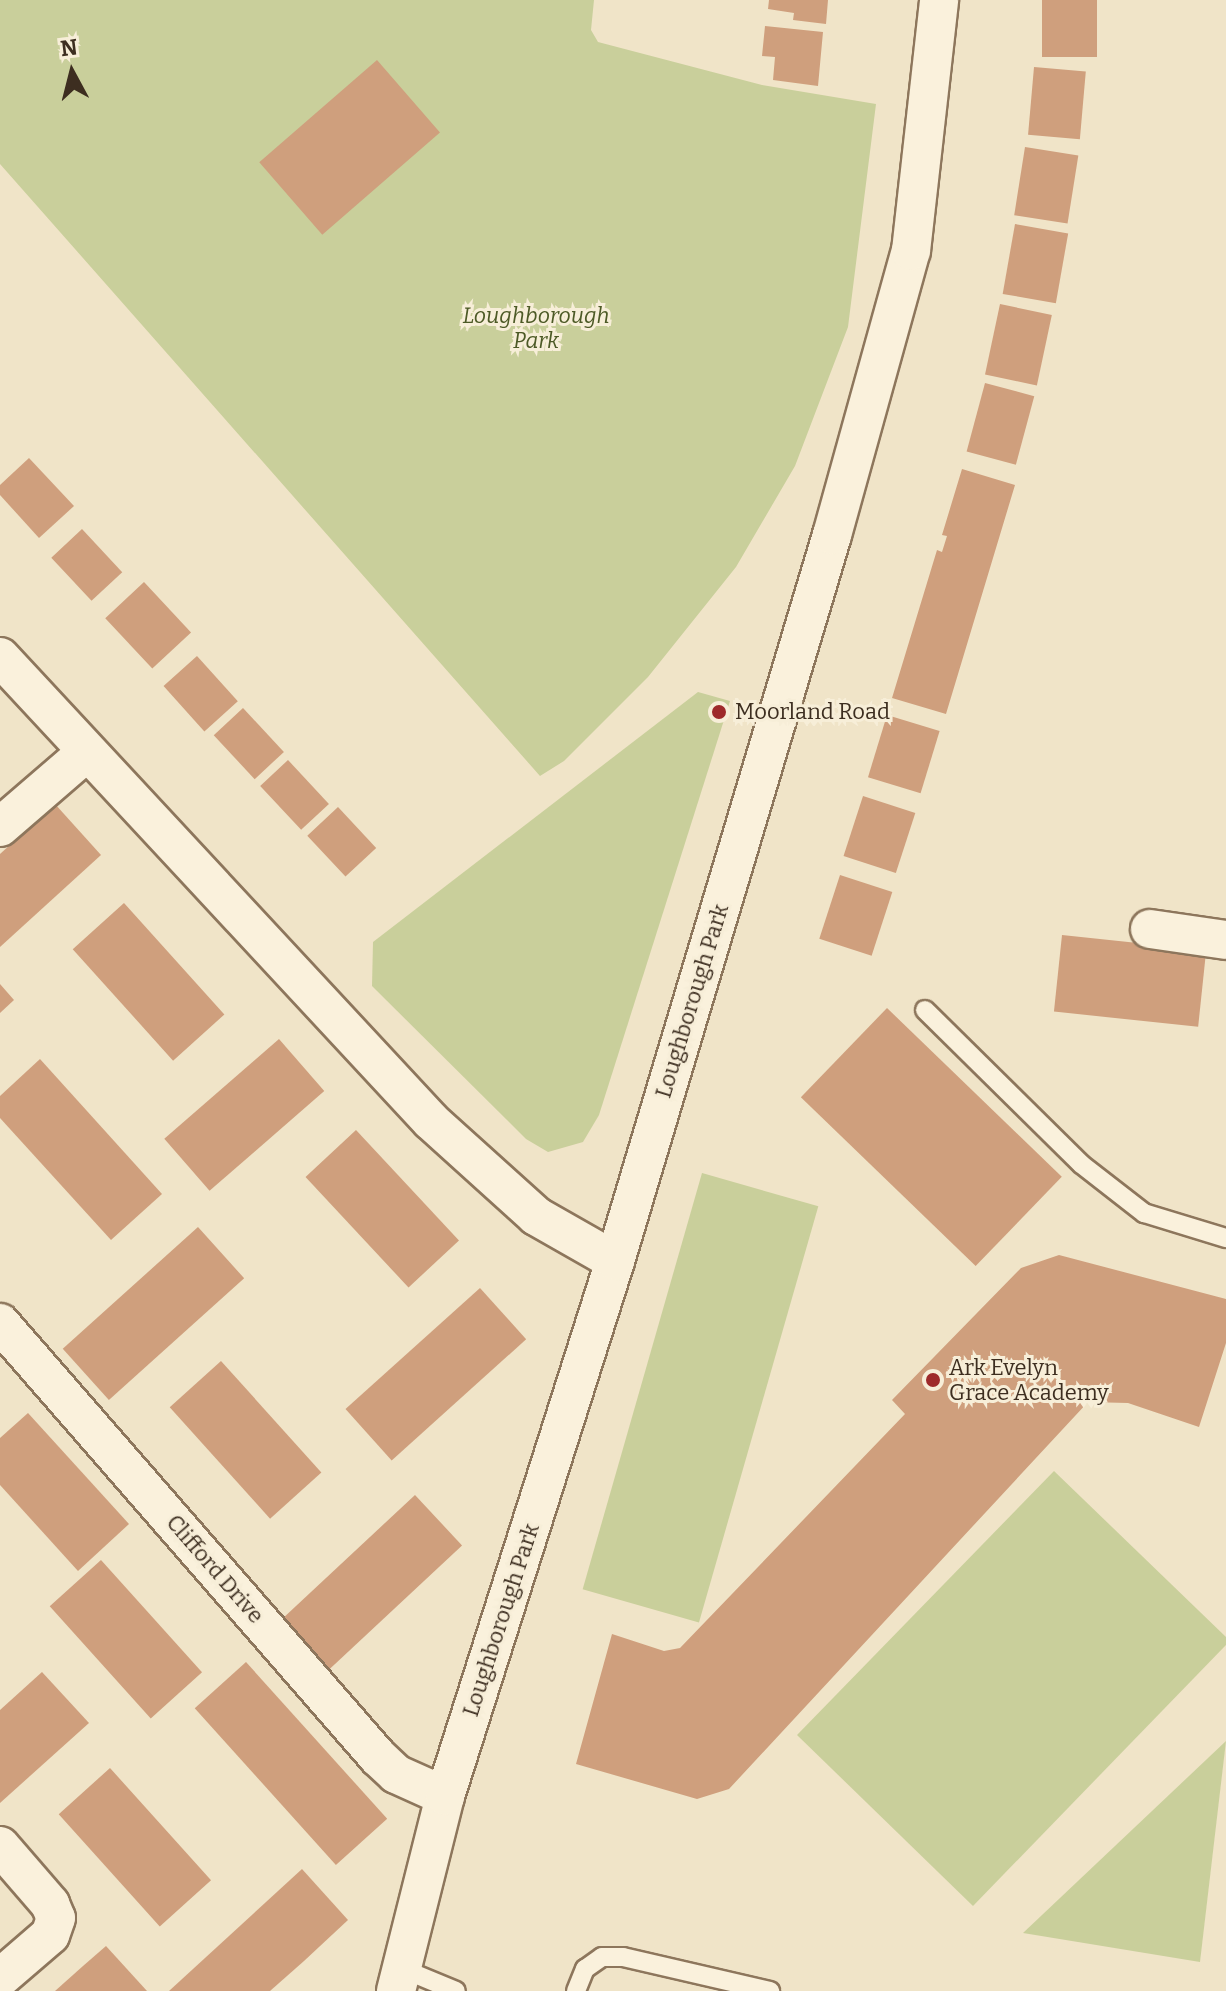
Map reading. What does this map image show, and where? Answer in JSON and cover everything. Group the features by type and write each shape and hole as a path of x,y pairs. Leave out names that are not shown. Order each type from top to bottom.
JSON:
{"street":[{"name":"Loughborough Park","path":"399,1980 445,1796 615,1261 832,535 911,251 939,0"},
{"path":"2,663 485,1174 571,1240 615,1261"},
{"path":"0,827 87,752"},
{"path":"1150,929 1226,940"},
{"name":"Clifford Drive","path":"0,1323 378,1757 396,1774 445,1796"},
{"path":"0,1846 50,1904 56,1918 50,1935 0,1978"}],"lane":[{"path":"925,1010 1081,1164 1144,1213 1226,1238"},
{"path":"576,1991 585,1969 602,1957 623,1957 770,1991"},
{"path":"399,1980 456,1991"}],"green space":[{"name":"Loughborough Park","path":"0,0 594,0 591,30 598,42 762,85 876,104 848,327 795,466 736,567 648,677 564,761 540,776 0,164"},
{"path":"698,692 730,701 599,1115 583,1142 548,1152 526,1139 372,986 373,942"},
{"path":"702,1173 818,1206 699,1623 583,1589"},
{"path":"1054,1471 1226,1637 1226,1645 973,1906 797,1735"},
{"path":"1226,1741 1200,1962 1023,1933"}],"building":[{"path":"769,0 828,0 826,24 793,20 794,13 768,9"},
{"path":"1042,0 1097,0 1097,57 1042,57"},
{"path":"765,26 823,32 818,86 773,80 775,57 762,56"},
{"path":"377,60 440,132 322,235 259,162"},
{"path":"1034,67 1086,72 1080,139 1028,135"},
{"path":"1025,147 1078,155 1068,224 1014,215"},
{"path":"1015,224 1068,233 1056,303 1003,294"},
{"path":"1000,304 1052,315 1037,385 985,374"},
{"path":"985,383 1034,396 1016,465 967,452"},
{"path":"29,458 74,506 39,538 0,495 0,485"},
{"path":"962,469 1015,485 946,714 892,698 937,550 942,552 947,536 942,535"},
{"path":"82,529 122,572 92,601 51,558"},
{"path":"144,582 191,632 152,669 105,618"},
{"path":"197,656 238,701 204,731 164,686"},
{"path":"243,708 284,752 255,779 214,735"},
{"path":"887,715 940,731 921,793 868,777"},
{"path":"288,760 329,804 301,830 260,786"},
{"path":"863,796 915,813 896,873 844,856"},
{"path":"55,804 101,855 0,947 0,854"},
{"path":"338,807 376,848 345,877 307,836"},
{"path":"840,875 892,892 872,956 819,939"},
{"path":"124,903 224,1014 173,1061 73,949"},
{"path":"1062,935 1206,950 1198,1027 1054,1012"},
{"path":"0,984 14,1000 0,1013"},
{"path":"887,1008 1062,1177 976,1266 801,1097"},
{"path":"279,1039 324,1091 210,1191 164,1139"},
{"path":"40,1059 162,1194 111,1240 0,1118 0,1096"},
{"path":"356,1130 459,1240 409,1287 306,1177"},
{"path":"198,1227 244,1278 109,1400 63,1349"},
{"path":"1059,1255 1226,1299 1226,1343 1199,1427 1128,1403 1088,1402 729,1789 697,1799 576,1764 612,1634 664,1651 680,1648 905,1414 892,1400 1021,1268"},
{"path":"480,1288 526,1339 392,1460 345,1409"},
{"path":"221,1361 321,1472 270,1519 170,1407"},
{"path":"28,1413 129,1524 78,1571 0,1485 0,1438"},
{"path":"415,1495 462,1545 330,1669 283,1618"},
{"path":"101,1560 202,1672 151,1718 50,1606"},
{"path":"246,1662 387,1819 336,1865 195,1708"},
{"path":"42,1672 89,1723 0,1803 0,1710"},
{"path":"110,1768 211,1880 160,1926 59,1814"},
{"path":"302,1869 348,1920 304,1961 270,1991 169,1991"},
{"path":"106,1946 147,1991 55,1991 83,1966"}],"place":[{"name":"Moorland Road","path":"719,712"},
{"name":"Ark Evelyn Grace Academy","path":"933,1380"}]}
